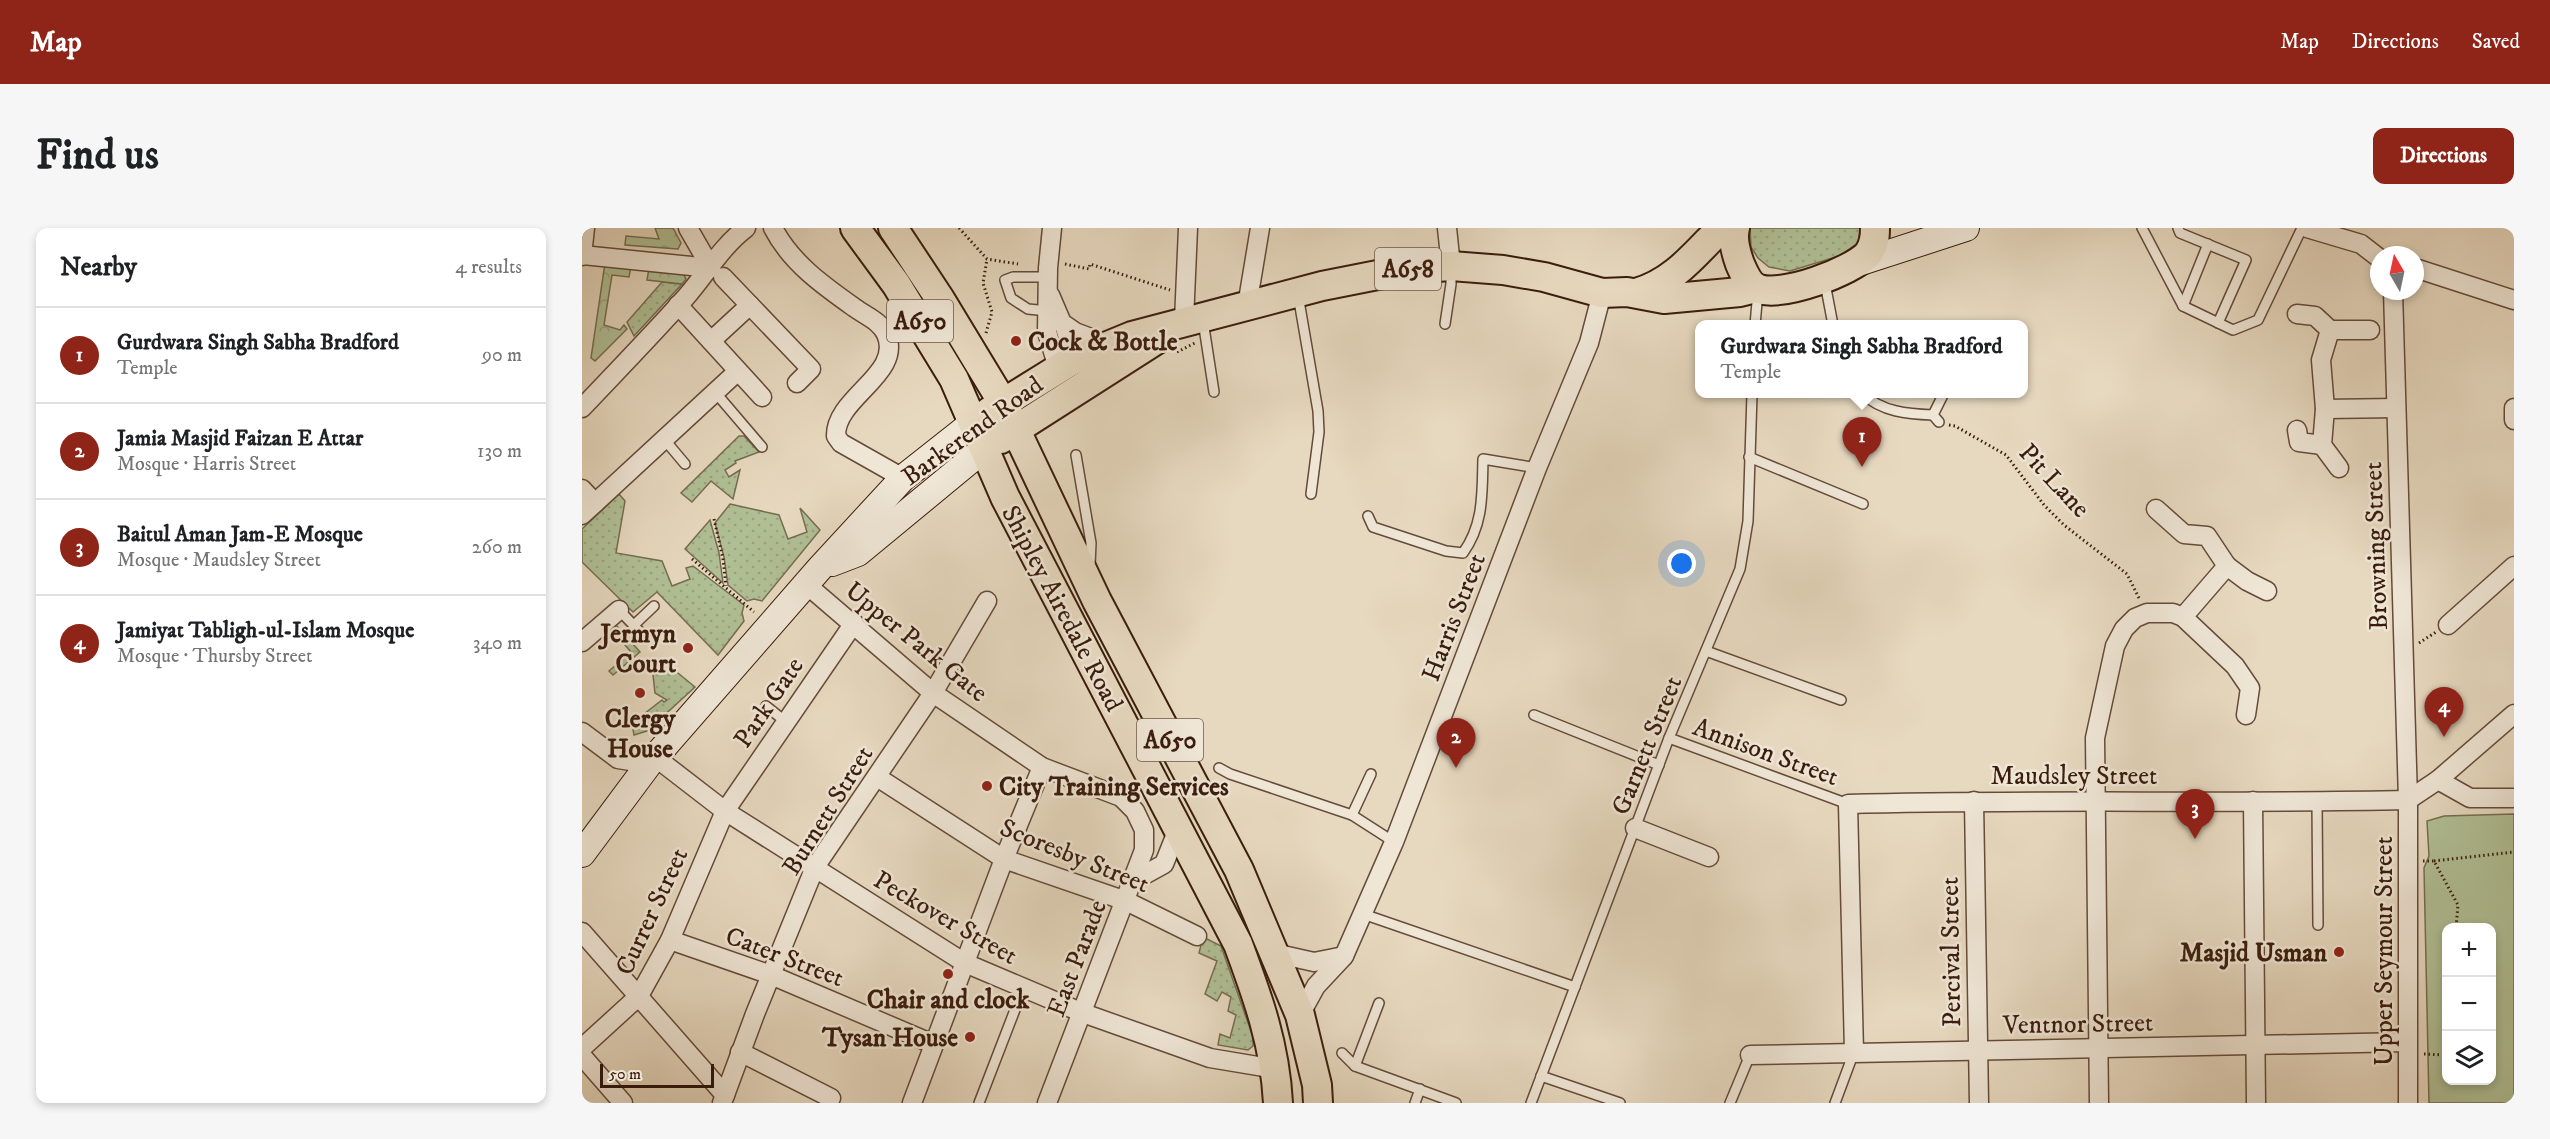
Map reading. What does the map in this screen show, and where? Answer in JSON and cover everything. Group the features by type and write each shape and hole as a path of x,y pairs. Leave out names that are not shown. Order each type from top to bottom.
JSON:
{"main road":[{"name":"Shipley Airedale Road","path":"855,228 926,330 974,422 1000,440 1089,583 1239,870 1300,1015 1320,1097"},
{"name":"Shipley Airedale Road","path":"894,228 1003,403 1000,440 1005,497 1238,944 1265,1019 1276,1069 1278,1103"},
{"name":"Barkerend Road","path":"1634,294 1654,288 1672,278 1721,228"},
{"path":"1735,228 1736,253 1743,272 1757,289"},
{"name":"Barkerend Road","path":"1000,440 1072,373 1109,345 1194,318 1298,292 1366,276 1451,266 1503,270 1544,277 1602,293 1634,294 1664,299 1757,289 1776,290 1824,278 1850,266 1867,254 1875,241 1875,228"},
{"name":"Barkerend Road","path":"974,422 1003,403 1072,373 1125,361 1194,318"}],"street":[{"path":"585,228 582,255 717,272"},
{"path":"688,228 717,272 811,369 797,383"},
{"path":"582,408 678,305 717,272 732,238 746,228"},
{"path":"774,228 790,254 817,280 874,321 884,331 889,345 887,361 844,412 837,424 836,436 841,443 903,478"},
{"path":"1052,228 1047,332 1072,373"},
{"path":"1188,228 1194,318"},
{"path":"1246,306 1260,228"},
{"path":"1447,228 1451,266"},
{"path":"1850,266 1966,228"},
{"path":"2307,228 2365,236"},
{"path":"2424,271 2514,300"},
{"path":"1048,279 1062,323 1076,332 1109,345"},
{"name":"Harris Street","path":"1300,1015 1316,986 1344,956 1364,914 1394,842 1537,468 1589,343 1602,293"},
{"name":"Browning Street","path":"2393,300 2408,800"},
{"path":"678,305 762,397"},
{"path":"711,341 750,305"},
{"path":"2297,314 2307,313 2315,316 2330,330 2370,330"},
{"path":"2330,330 2321,360 2325,409 2322,445 2339,468"},
{"path":"582,489 589,509 738,371"},
{"path":"2325,409 2396,408"},
{"path":"2514,408 2514,420"},
{"name":"Barkerend Road","path":"582,854 652,760 814,576 903,478 974,422"},
{"path":"2297,430 2299,442 2322,445"},
{"name":"Barkerend Road","path":"814,576 858,553 1000,440"},
{"path":"2156,509 2184,534 2206,536 2227,566 2247,581 2267,591"},
{"path":"2183,617 2227,566"},
{"path":"2448,625 2514,566"},
{"name":"Upper Park Gate","path":"814,576 854,623 933,693 1042,767 1121,797 1136,811 1144,830"},
{"name":"Burnett Street","path":"723,1099 815,867 933,693 987,601"},
{"path":"588,641 619,610"},
{"path":"2099,1103 2095,738 2115,646 2124,629 2135,618 2147,613 2173,613 2183,617 2235,666 2250,688 2246,715"},
{"name":"Park Gate","path":"725,811 854,623"},
{"path":"2408,800 2438,780 2514,714"},
{"path":"582,732 616,758 652,760"},
{"name":"Peckover Street","path":"652,760 725,811 965,963 1083,1013 1210,1058 1276,1069"},
{"path":"912,1103 1004,859 1042,767"},
{"name":"Scoresby Street","path":"877,777 1004,859 1126,901 1197,936"},
{"path":"2438,780 2470,798 2514,798"},
{"name":"Maudsley Street","path":"1848,804 1974,801 2408,800"},
{"name":"Upper Seymour Street","path":"2408,800 2408,1103"},
{"name":"Percival Street","path":"1974,801 1979,1103"},
{"path":"2253,801 2256,1103"},
{"path":"1848,804 1854,1052"},
{"name":"Currer Street","path":"582,1048 639,996 670,940 708,841 725,811"},
{"path":"1635,828 1709,857"},
{"path":"1133,881 1164,864 1178,829"},
{"name":"East Parade","path":"1047,1103 1126,901 1144,850 1144,830"},
{"path":"582,932 639,996 723,1099"},
{"name":"Cater Street","path":"670,940 771,975 879,1021 932,1048"},
{"path":"1274,953 1314,962 1344,956"},
{"name":"Ventnor Street","path":"1750,1055 2255,1045 2407,1047"},
{"path":"741,1052 831,1098"},
{"path":"582,1056 623,1103"}],"lane":[{"path":"2142,228 2182,306 2233,330 2248,326 2258,320 2307,228"},
{"path":"2178,228 2180,232 2246,260 2218,323"},
{"path":"2182,306 2208,244"},
{"path":"1445,324 1451,284 1451,266"},
{"path":"1048,311 1028,309 1011,298 1005,280 1013,277 1048,279 1072,373"},
{"path":"1824,278 1832,320"},
{"path":"1755,320 1757,289"},
{"path":"1298,292 1318,421 1311,494"},
{"path":"1194,318 1214,392"},
{"path":"715,392 762,447"},
{"name":"Garnett Street","path":"1531,1103 1669,738 1740,568 1748,521 1752,398"},
{"path":"1870,398 1886,409 1936,419 1942,398"},
{"path":"664,439 685,465"},
{"path":"1076,454 1091,543 1089,583"},
{"path":"1749,457 1863,504"},
{"path":"1368,516 1373,527 1446,551 1463,553 1473,538 1482,510 1483,459 1537,468"},
{"path":"634,625 654,606"},
{"path":"619,610 643,635"},
{"path":"1706,651 1841,700"},
{"path":"766,706 786,722"},
{"path":"1534,715 1659,765"},
{"name":"Annison Street","path":"1669,738 1848,804"},
{"path":"1219,768 1230,774 1352,816 1394,842"},
{"path":"1352,816 1371,774"},
{"path":"2317,802 2318,925"},
{"path":"1364,914 1575,987"},
{"path":"979,1103 1023,989"},
{"path":"1355,1066 1379,1003"},
{"path":"1835,1103 1854,1052"},
{"path":"1342,1053 1355,1066 1456,1103"},
{"path":"1730,1103 1750,1055"},
{"path":"1541,1076 1620,1103"},
{"path":"1415,1103 1420,1089"}],"path":[{"path":"959,228 987,260 1048,279 1064,264 1089,269 1090,264 1194,318 1168,356"},
{"path":"985,335 992,312 983,283 987,260"},
{"name":"Pit Lane","path":"1936,419 1955,426 2006,455 2044,506 2064,525 2127,574 2147,613"},
{"path":"714,519 723,559 726,588"},
{"path":"692,559 770,626"},
{"path":"2404,651 2448,625"},
{"path":"2409,860 2434,861 2514,852"},
{"path":"2434,861 2458,905 2456,923"},
{"path":"2407,1047 2442,1054"}],"green space":[{"path":"655,228 673,228 681,243 678,249 625,245 626,236 659,239"},
{"path":"1750,228 1864,228 1857,244 1839,256 1790,271 1769,267 1758,258 1751,247"},
{"path":"605,263 631,266 629,277 612,275 604,325 620,330 624,325 627,329 595,361 591,358"},
{"path":"649,268 683,273 686,279 682,284 647,280"},
{"path":"662,282 682,284 634,336 627,322"},
{"path":"739,436 744,436 759,452 735,461 736,463 725,470 729,477 740,470 733,499 711,481 692,502 681,493"},
{"path":"619,494 625,501 616,553 662,561 672,586 690,579 686,568 693,566 744,605 742,613 744,621 718,655 657,592 633,612 582,562 582,529"},
{"path":"730,504 779,515 788,539 807,532 800,508 820,530 762,601 754,599 747,601 728,585 724,557 715,523"},
{"path":"710,520 719,553 723,583 685,549"},
{"path":"616,625 640,652 613,675 609,671 631,652 612,630"},
{"path":"673,669 695,687 647,731 634,735 631,718 645,716 644,714 662,700 664,702 667,700 655,693 653,675"},
{"path":"2514,814 2514,1103 2429,1103 2424,868 2429,856 2427,821 2444,816"},
{"path":"1203,937 1221,946 1253,1037 1253,1046 1248,1050 1218,1045 1220,1034 1230,1038 1236,1015 1228,1011 1231,997 1222,992 1217,1001 1205,994 1217,961 1199,953"}],"place":[{"name":"Cock & Bottle","path":"1016,341"},
{"name":"Gurdwara Singh Sabha Bradford","path":"1862,467"},
{"name":"Jermyn Court","path":"688,648"},
{"name":"Clergy House","path":"640,693"},
{"name":"Jamiyat Tabligh-ul-Islam Mosque","path":"2444,737"},
{"name":"Jamia Masjid Faizan E Attar","path":"1456,768"},
{"name":"City Training Services","path":"987,786"},
{"name":"Baitul Aman Jam-E Mosque","path":"2195,839"},
{"name":"Masjid Usman","path":"2339,952"},
{"name":"Chair and clock","path":"948,974"},
{"name":"Tysan House","path":"970,1037"}]}
